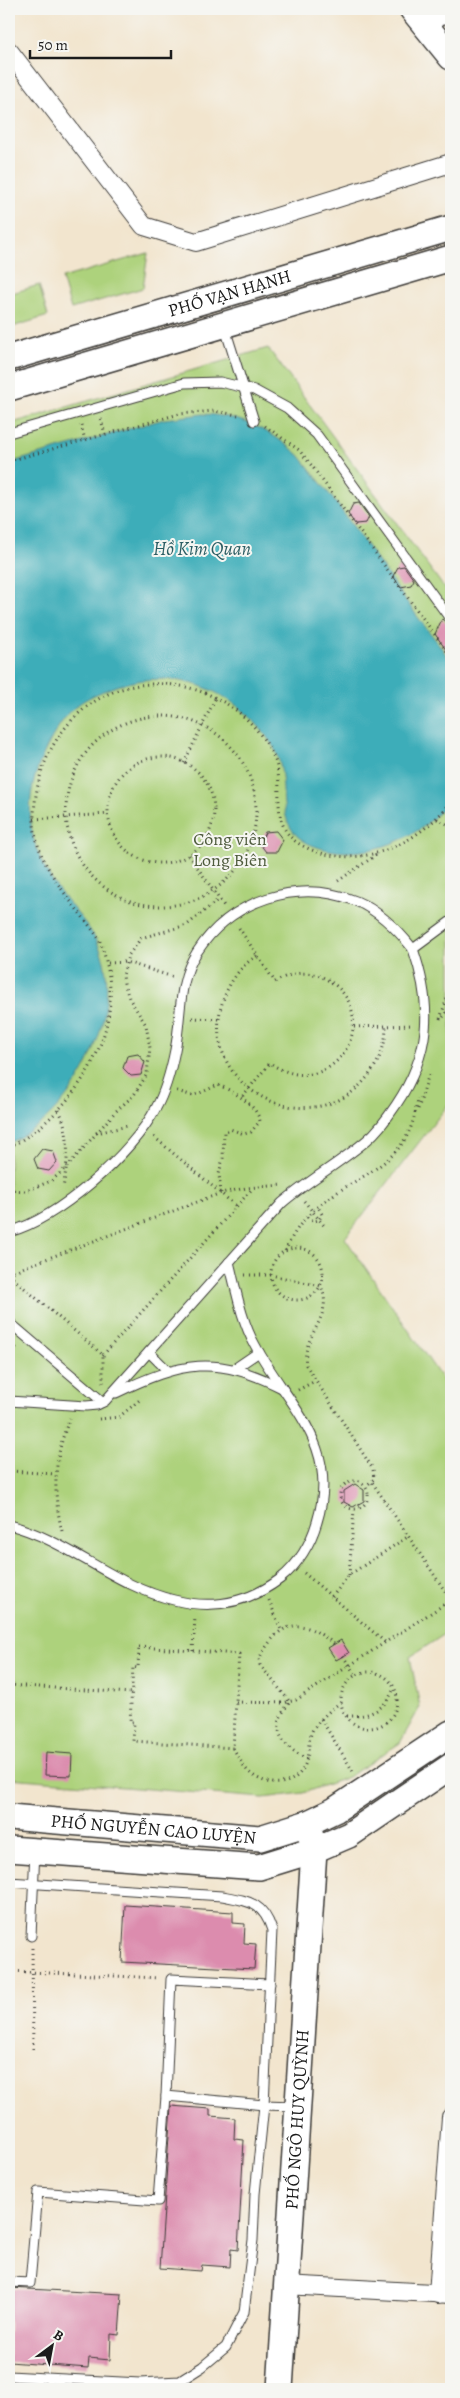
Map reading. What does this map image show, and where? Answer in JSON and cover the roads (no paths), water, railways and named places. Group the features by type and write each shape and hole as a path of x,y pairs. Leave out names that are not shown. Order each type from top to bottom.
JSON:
{"street":[{"path":"417,15 451,13"},
{"path":"417,15 451,57"},
{"path":"9,51 144,226 196,242 451,163"},
{"name":"PHỐ VẠN HẠNH","path":"9,358 451,228"},
{"name":"PHỐ VẠN HẠNH","path":"9,388 451,258"},
{"name":"PHỐ NGUYỄN CAO LUYỆN","path":"9,1817 260,1838 308,1823 335,1810 451,1734"},
{"name":"PHỐ NGUYỄN CAO LUYỆN","path":"9,1849 260,1867 314,1850 349,1835 451,1766"},
{"name":"PHỐ NGÔ HUY QUỲNH","path":"280,2389 314,1850 308,1823"},
{"path":"286,2285 444,2294 451,2117"}],"lane":[{"path":"224,325 254,421"},
{"path":"9,433 184,383 220,382 243,386 269,397 287,408 317,435 451,620"},
{"path":"9,1232 24,1226 59,1206 100,1174 143,1128 156,1108 166,1084 175,1049 184,980 196,953 208,937 231,916 263,899 292,892 321,893 356,901 378,914 398,930 413,949 423,978 427,1013 423,1046 415,1074 387,1119 369,1138 298,1189 282,1203 104,1402 97,1405 75,1406 9,1401"},
{"path":"413,949 451,921"},
{"path":"9,1524 69,1550 142,1590 174,1600 196,1604 212,1605 238,1601 265,1590 285,1575 301,1556 314,1532 322,1506 324,1481 320,1457 312,1432 259,1352 250,1335 229,1262"},
{"path":"9,1322 104,1402"},
{"path":"149,1352 168,1370"},
{"path":"234,1369 259,1352"},
{"path":"112,1395 168,1370 202,1364 234,1369 268,1381 286,1393"},
{"path":"31,1936 34,1851"},
{"path":"9,1882 222,1896 256,1904 267,1916 272,1930 264,2105 255,2194 253,2240 244,2312 226,2347 202,2367 180,2381 140,2383 9,2376"},
{"path":"9,2282 30,2284 38,2192 158,2201 166,2096 170,1978 270,1984"},
{"path":"166,2096 264,2105 297,2106"}],"water":[{"name":"Hồ Kim Quan","path":"203,414 243,421 255,426 277,438 299,455 442,649 451,666 452,676 451,792 443,808 420,829 409,836 384,846 359,851 333,851 320,848 303,840 292,830 286,817 282,773 271,743 256,723 219,694 198,685 176,680 153,679 130,682 106,690 78,704 56,731 38,767 30,806 31,825 35,844 51,880 89,928 100,949 106,970 107,993 104,1016 89,1061 64,1100 40,1124 9,1143 9,463 164,419"}],"park label":[{"name":"Công viên Long Biên","path":"230,850"}]}
